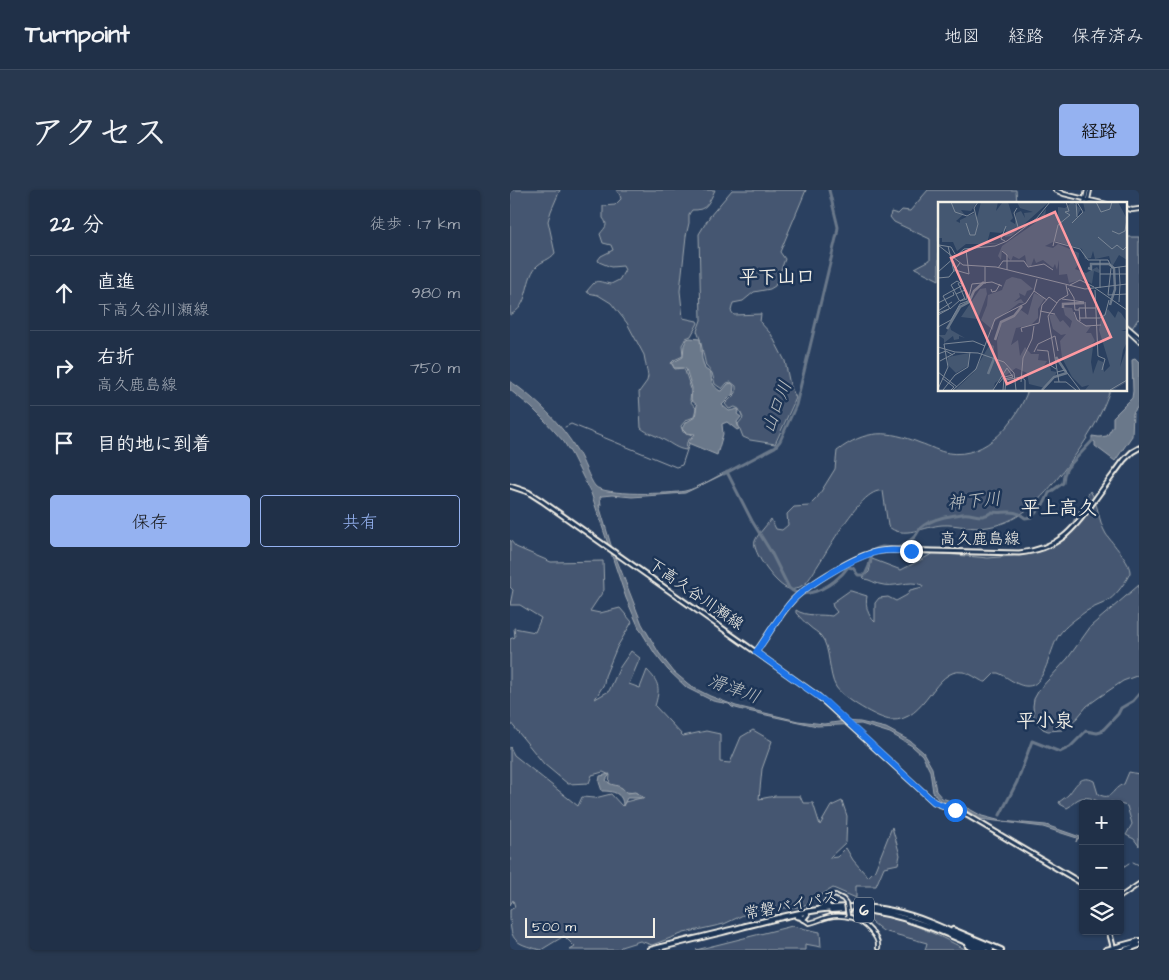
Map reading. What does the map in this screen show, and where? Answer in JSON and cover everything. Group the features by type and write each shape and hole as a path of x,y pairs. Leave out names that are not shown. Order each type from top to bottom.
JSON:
{"highway":[{"path":"819,909 826,903 829,908"},
{"name":"常磐バイパス","path":"650,950 819,909 856,907 906,914 991,950"},
{"name":"常磐バイパス","path":"659,950 797,916 847,909 874,911 905,917 984,950"},
{"path":"797,916 803,919 807,914"},
{"path":"929,923 958,932 1001,950"},
{"path":"944,932 977,950"},
{"path":"1106,950 1139,941"},
{"path":"1125,950 1139,947"},
{"path":"1133,950 1139,947"}],"main road":[{"name":"高久鹿島線","path":"756,652 788,607 803,591 853,560 870,553 891,550 1019,552 1034,551 1047,546 1072,530 1124,460 1139,448"},
{"name":"下高久谷川瀬線","path":"510,486 534,495 822,699 937,804 965,814 1079,882"},
{"path":"1111,935 1114,949"}],"street":[{"path":"1055,190 1098,202"},
{"path":"1085,202 1089,190"},
{"path":"1126,208 1139,209"},
{"path":"1126,327 1139,339"},
{"path":"1124,894 1139,884"},
{"path":"826,903 828,898 836,895 846,903 849,916"},
{"path":"803,919 809,923 833,916 849,916 863,923 868,928 878,942 878,948"}],"shaded area":[{"path":"510,190 560,190 548,221 555,253 536,267 532,273 521,306 510,315"},
{"path":"616,190 715,190 704,207 692,210 689,214 680,291 683,318 697,321 698,323 691,336 686,338 682,345 683,356 671,363 675,369 683,368 685,371 691,389 690,401 696,408 694,417 686,420 681,426 683,432 693,435 687,442 686,450 641,428 639,392 647,381 648,376 644,355 627,323 611,303 587,291 593,284 599,281 611,284 619,280 625,270 623,266 611,267 598,260 601,256 613,250 611,245 603,243 600,234 606,225 603,218 603,206 615,205 621,199"},
{"path":"732,190 806,190 780,252 785,259 775,286 770,289 754,292 743,301 733,303 731,311 734,315 761,314 760,322 771,334 785,361 790,385 796,398 775,444 743,437 738,424 743,418 739,409 735,407 729,409 725,404 736,393 736,386 731,382 727,383 722,389 715,384 712,373 706,366 697,331 701,320 699,234 710,216"},
{"path":"928,190 1016,190 1017,202 938,202 938,280 915,268 930,260 930,239 894,222 890,217 891,212 898,214 902,210 910,211"},
{"path":"1126,237 1139,237 1138,319 1126,337"},
{"path":"687,339 700,339 705,369 711,373 712,381 716,387 720,391 728,384 732,383 734,386 733,394 722,405 729,411 739,410 737,414 741,417 737,422 739,429 737,430 727,422 722,424 723,434 717,455 688,443 695,434 686,433 682,429 685,423 695,417 697,405 691,400 692,388 686,369 674,368 672,363 683,357 684,345"},
{"path":"1135,359 1139,363 1139,405 1133,413 1132,436 1115,461 1095,446 1092,436 1107,436 1113,426 1113,417 1132,398 1132,360"},
{"path":"510,381 539,404 556,422 578,452 595,486 601,489 623,493 685,491 726,472 726,473 685,493 632,497 612,495 600,497 601,505 599,505 611,545 642,624 659,653 674,672 692,687 736,706 798,721 824,724 845,721 860,722 886,728 910,741 923,752 932,768 936,791 942,798 962,805 982,816 1001,821 1046,825 1079,837 1079,838 1076,842 1077,838 1043,827 980,819 958,805 943,802 933,792 930,771 922,755 912,746 890,733 861,724 817,726 743,710 732,707 729,704 713,701 687,688 655,654 639,628 626,598 591,493 572,455 564,442 546,422 510,390"},
{"path":"1028,391 1110,391 1092,430 1080,448 1042,496 1013,519 988,527 976,528 942,525 900,532 888,526 883,491 873,493 852,513 813,574 806,583 796,589 784,587 772,576 761,560 755,546 758,536 771,519 776,529 782,530 788,525 787,514 794,507 809,506 817,498 835,469 837,451 848,444 868,435 887,434 949,453 963,453 987,444 998,435 1008,425 1023,402"},
{"path":"1090,491 1095,500 1103,529 1128,564 1130,573 1121,588 1112,597 1085,612 1071,622 1062,632 1056,640 1038,682 1033,685 1024,686 995,673 984,682 963,672 953,673 937,686 913,713 903,718 891,720 861,707 846,697 836,687 833,682 824,641 796,613 796,610 809,614 832,616 837,612 832,603 851,591 867,596 868,611 875,622 875,603 879,598 888,597 896,601 907,595 910,590 923,587 917,583 877,584 865,579 863,577 869,572 872,559 901,570 934,553 988,558 1012,556 1032,551 1054,542 1068,531"},
{"path":"510,540 516,547 551,562 603,561 604,590 590,611 600,613 620,608 632,622 617,647 605,676 604,684 595,699 609,691 620,667 631,651 640,658 629,684 640,688 647,670 658,686 655,706 683,736 706,731 720,734 720,762 730,763 741,737 753,730 772,741 762,769 759,799 775,796 800,796 803,803 813,803 820,825 831,806 842,801 847,816 846,842 829,858 837,857 846,848 853,860 868,877 875,870 892,827 900,855 898,864 884,867 876,886 856,886 856,898 833,888 801,907 754,910 724,924 684,933 652,945 640,941 621,947 619,950 570,950 575,947 564,936 541,950 518,942 512,934 510,920 510,910 515,907 513,900 510,905 510,747 514,755 578,806 582,797 595,798 611,794 622,806 625,802 641,798 637,793 626,792 609,784 610,775 603,772 592,775 589,783 568,784 544,764 510,722 510,639 515,637 514,628 535,632 541,618 520,605 510,605 513,590 510,587"},
{"path":"1139,585 1139,675 1123,681 1098,698 1062,730 1048,731 1043,729 1034,719 1034,699 1039,690 1068,658 1091,626"},
{"path":"1129,772 1139,774 1139,846 1134,839 1126,835 1132,824 1127,806 1124,805 1124,800 1096,800 1087,797 1080,798 1067,808 1059,802 1082,780 1089,779 1094,781 1098,794 1103,796 1109,795 1124,784"},
{"path":"610,774 606,780 609,783 623,788 627,793 635,792 644,798 627,798 623,806 621,798 617,794 602,791 599,782 600,776"},
{"path":"862,914 889,917 903,921 967,950 925,950 927,943 883,931"},
{"path":"792,926 820,932 821,947 805,944 805,950 696,950"}],"waterway":[{"name":"山口川","path":"724,474 775,447 780,441 796,405 837,234 838,227 829,190"},
{"path":"565,427 571,424 676,467 682,465 689,444"},
{"name":"神下川","path":"874,550 904,545 922,527 932,521 947,517 966,514 984,516 992,512 1009,512 1017,513 1025,518 1032,517 1045,502 1049,493 1063,483 1067,468 1094,439"},
{"name":"神下川","path":"727,472 789,588 795,592 801,594 823,588 843,574 848,567 853,568 858,575 865,575 872,555"},
{"path":"1000,815 1017,782 1032,741 1060,752 1070,747 1086,731 1101,732 1118,714 1121,708 1133,701 1139,694"},
{"path":"1133,862 1139,865"},
{"path":"1124,866 1129,863"}],"district":[{"name":"平下山口","path":"777,277"},
{"name":"平上高久","path":"1059,508"},
{"name":"平小泉","path":"1045,721"}],"route":[{"path":"911,551 885,550 867,554 814,583 792,601 756,652 826,702 934,802 955,810"}],"water label":[{"name":"滑津川","path":"734,689"}]}
